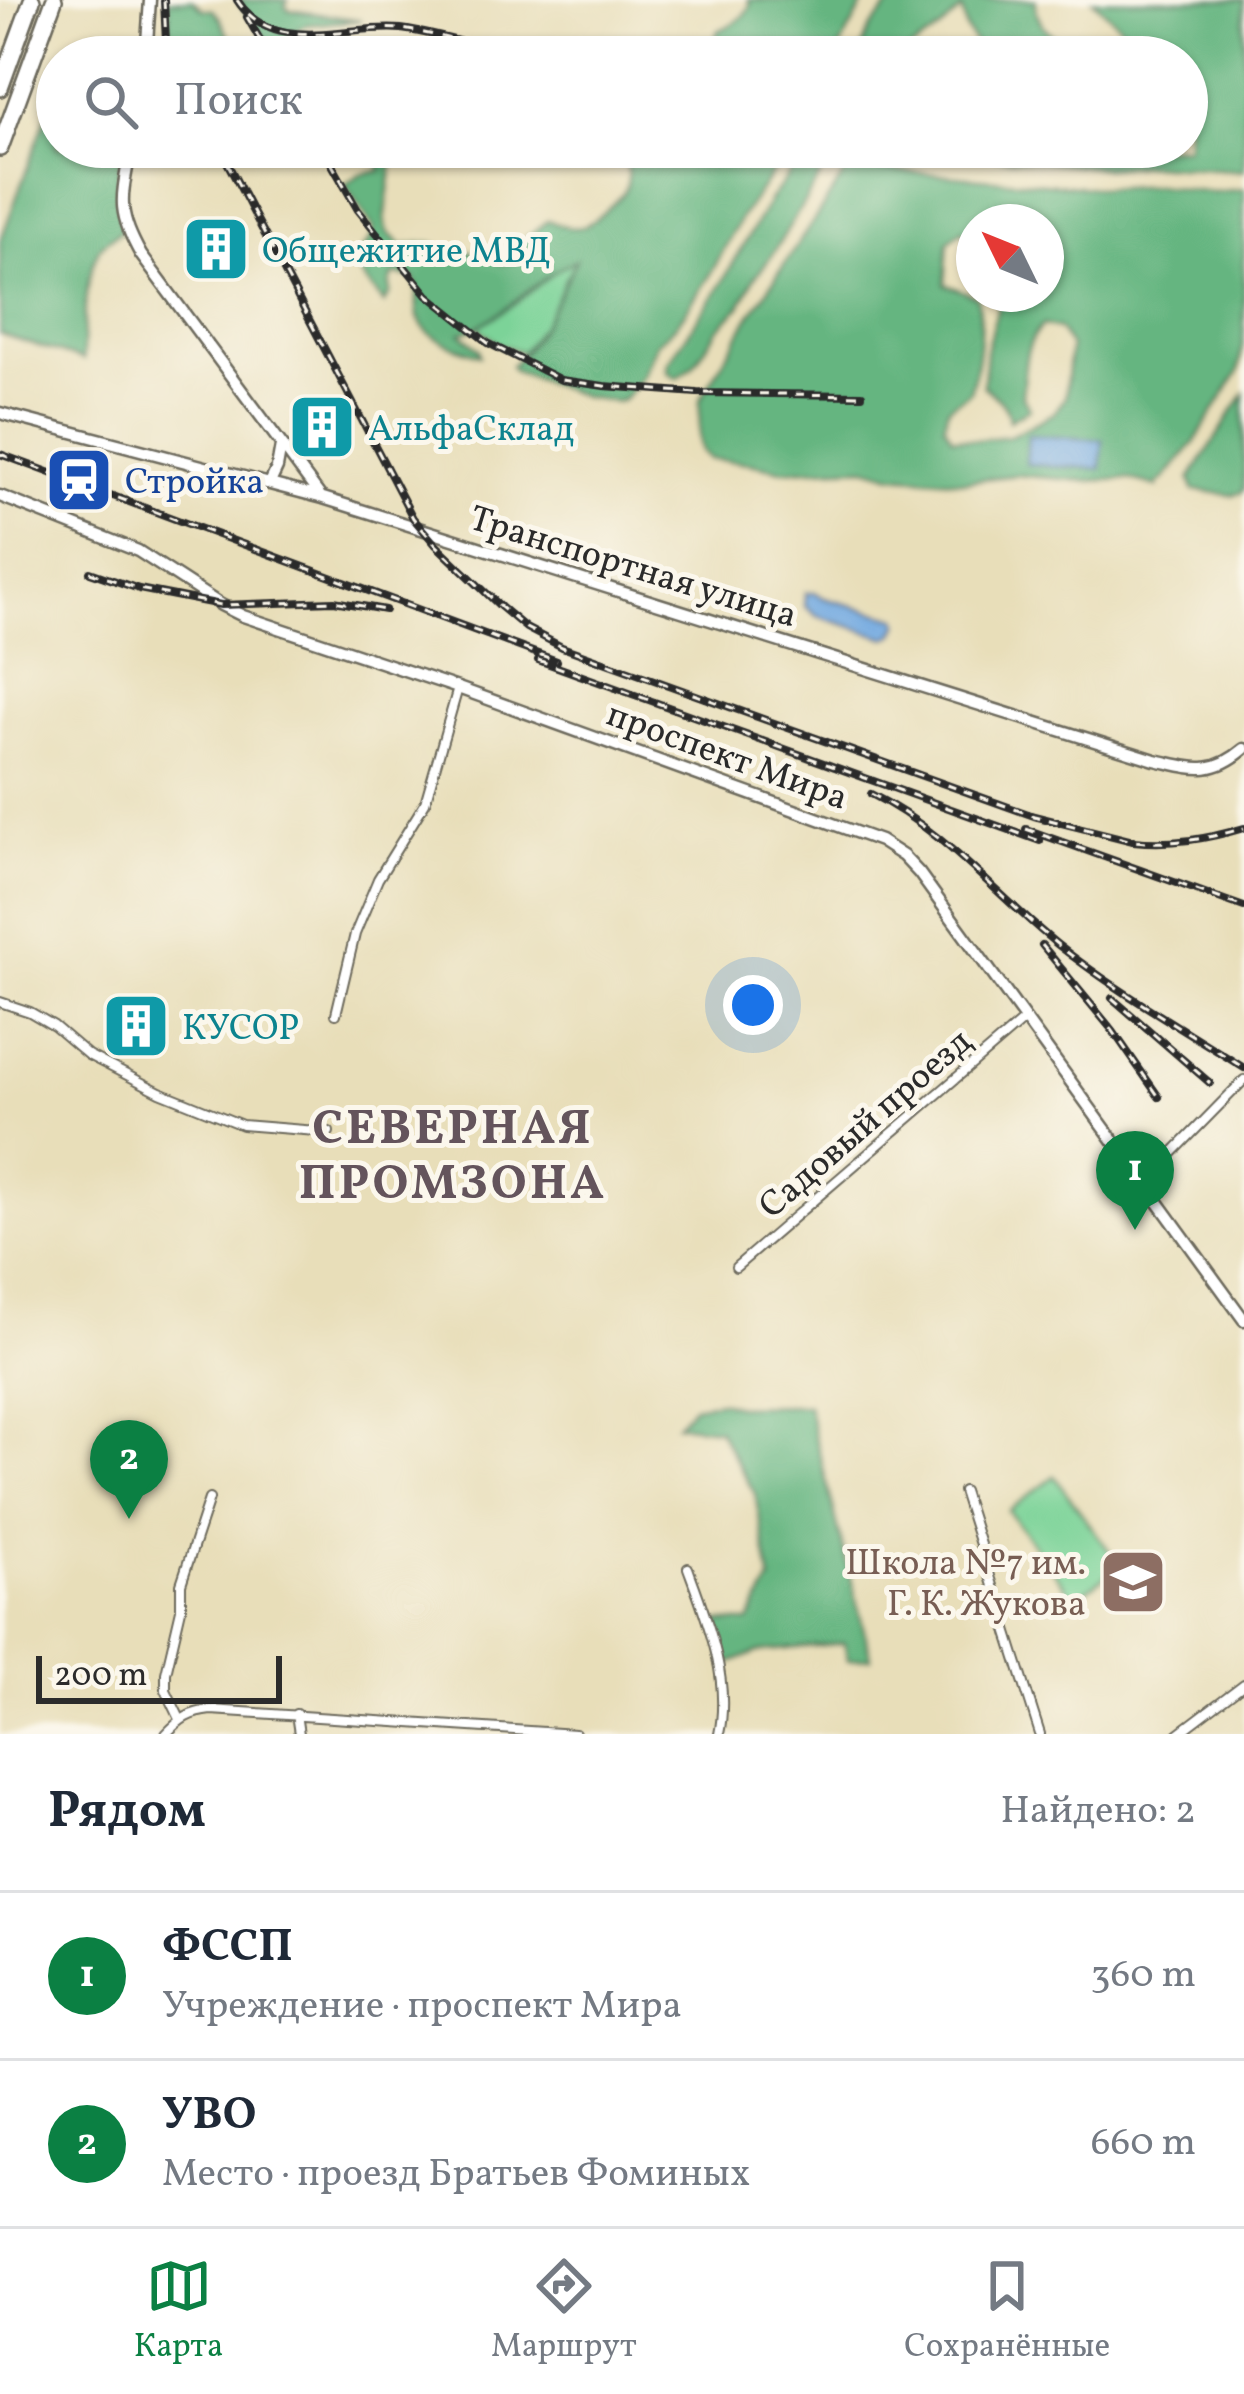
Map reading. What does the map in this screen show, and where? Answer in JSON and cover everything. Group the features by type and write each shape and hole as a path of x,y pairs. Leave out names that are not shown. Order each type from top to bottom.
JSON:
{"highway":[{"path":"0,88 32,0"},
{"path":"41,36 54,0"},
{"path":"0,148 36,49"}],"street":[{"path":"147,36 150,0"},
{"path":"127,168 122,204 125,226 141,255 322,498"},
{"name":"Транспортная улица","path":"0,412 322,498 1155,760 1202,770 1221,766 1244,749"},
{"path":"276,485 280,442"},
{"path":"276,485 289,470 290,456"},
{"name":"проспект Мира","path":"0,496 138,551 243,616 458,688 880,841 903,856 1026,1017 1244,1320"},
{"path":"336,1014 356,934 378,879 424,803 458,688"},
{"path":"0,1002 54,1026 106,1065 242,1125 329,1132"},
{"name":"Садовый проезд","path":"736,1267 1026,1017"},
{"path":"1144,1182 1244,1080"},
{"path":"963,1491 1040,1734"},
{"path":"180,1719 166,1690 166,1673 182,1584 209,1499"},
{"path":"688,1568 719,1664 723,1712 719,1734"},
{"path":"1178,1734 1244,1684"},
{"path":"166,1734 180,1719 212,1710 575,1734"},
{"path":"296,1714 299,1734"}],"green space":[{"path":"168,0 192,0 213,10 228,36 171,36"},
{"path":"238,0 288,0 288,10 361,20 306,25 287,36 263,36"},
{"path":"748,0 866,0 846,36 716,36 750,5"},
{"path":"895,0 1036,0 1039,19 1054,36 970,36 962,9 931,36 867,36"},
{"path":"1093,0 1244,0 1244,171 1196,168 1208,168 1208,36 1132,36"},
{"path":"36,145 36,168 120,168 116,199 122,230 101,246 90,274 83,360 0,334 0,242"},
{"path":"392,168 385,221 388,232 403,246 434,243 457,258 465,251 485,254 502,264 530,258 522,251 522,241 548,220 567,227 593,221 626,189 627,168 775,168 709,277 677,324 657,343 642,377 617,402 585,397 511,366 540,329 576,260 492,318 461,333 480,355 440,340 424,327 414,278 394,274 384,303 357,268 355,258 374,229 345,185 360,174"},
{"path":"794,168 819,168 820,177 740,306 693,366 677,378 668,372 668,362 719,288 769,201"},
{"path":"848,168 1102,188 1244,189 1244,330 1239,371 1194,443 1158,487 1128,479 1017,475 965,481 893,475 866,467 782,470 709,459 699,442 700,400","holes":["956,204 1064,204 1064,312 997,312 983,386 1003,405 1009,420 1030,408 1022,396 1026,358 1036,332 1043,325 1059,329 1070,347 1065,398 1054,413 1010,436 952,437 944,424 948,407 970,392 980,321 979,312 956,312 956,288 945,284 948,242 956,235"]},
{"path":"579,258 549,316 522,352 498,344 478,327 559,268"},
{"path":"1244,394 1244,489 1231,495 1193,490 1190,479"},
{"path":"720,1401 736,1406 807,1405 871,1658 848,1660 844,1643 758,1652 726,1665 715,1622 749,1622 771,1581 755,1494 718,1429 677,1424 693,1406"},
{"path":"1054,1476 1120,1565 1075,1599 1008,1511"}],"water":[{"path":"1028,435 1103,440 1101,469 1026,464"},
{"path":"806,593 898,618 900,623 887,638 817,616 805,606"}],"railway":[{"path":"164,0 166,36"},
{"path":"237,0 252,17 290,32 401,29 435,36"},
{"path":"247,17 258,36"},
{"path":"230,168 413,518 526,628 562,647 1034,816 1147,842 1189,840 1244,828"},
{"path":"334,168 358,210 428,295 488,343 561,380 697,393 862,395"},
{"path":"0,454 557,661"},
{"path":"90,572 139,589 221,605 334,601 385,610"},
{"path":"538,660 1040,841"},
{"path":"871,794 946,844 1080,962 1244,1068"},
{"path":"1026,829 1244,907"},
{"path":"1042,945 1113,1031 1159,1097"},
{"path":"1112,998 1210,1083"}],"place":[{"name":"Общежитие МВД","path":"216,249"},
{"name":"АльфаСклад","path":"322,427"},
{"name":"Стройка","path":"79,480"},
{"name":"КУСОР","path":"136,1026"},
{"name":"ФССП","path":"1135,1230"},
{"name":"УВО","path":"129,1519"},
{"name":"Школа №7 им. Г. К. Жукова","path":"1133,1582"}],"district":[{"name":"СЕВЕРНАЯ ПРОМЗОНА","path":"453,1154"}]}
